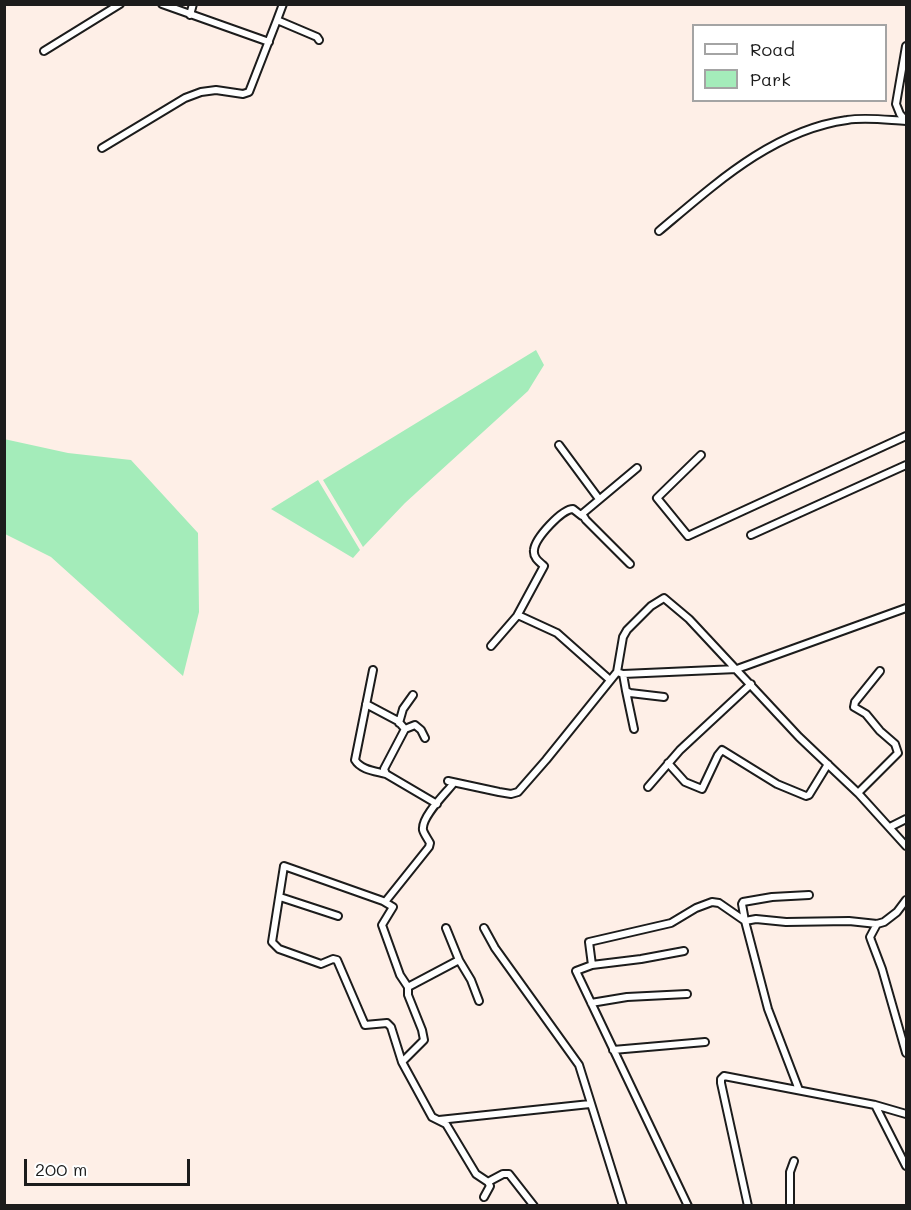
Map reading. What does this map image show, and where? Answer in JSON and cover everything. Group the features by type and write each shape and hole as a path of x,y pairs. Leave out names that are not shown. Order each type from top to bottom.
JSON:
{"street":[{"path":"44,51 120,4"},
{"path":"162,4 269,42"},
{"path":"190,15 193,4"},
{"path":"102,148 185,98 201,92 216,90 243,94 249,92 282,4"},
{"path":"277,20 317,37 319,40"},
{"path":"906,46 896,104 906,121"},
{"path":"659,231 732,171 789,137 819,125 849,119 906,121"},
{"path":"701,455 657,498 688,537 906,436"},
{"path":"559,445 599,499"},
{"path":"751,535 906,465"},
{"path":"582,516 637,468"},
{"path":"491,646 517,616 544,566 535,558 533,550 536,543 559,514 567,509 573,509 582,516 630,564"},
{"path":"634,729 620,673 621,645 627,630 651,606 664,598 689,619 799,737 858,793 906,846"},
{"path":"385,902 429,847 430,843 423,828 423,822 450,782 505,793 518,792 610,680 620,673 737,669 906,608"},
{"path":"517,616 557,633 610,680"},
{"path":"373,670 355,760 357,764 386,774 437,804"},
{"path":"858,793 898,753 899,749 880,732 866,714 854,707 855,702 880,671"},
{"path":"648,787 680,750 751,684"},
{"path":"626,691 664,697"},
{"path":"399,723 403,709 413,694"},
{"path":"366,704 399,723 405,729"},
{"path":"386,774 384,769 387,761 405,729 418,726 425,738"},
{"path":"668,763 685,782 702,789 722,750 777,784 806,796 809,795 828,764"},
{"path":"890,827 906,819"},
{"path":"402,1062 424,1040 408,995 408,987 400,975 382,925 393,907 385,902 284,866 272,942 275,947 321,964 333,959 337,960 365,1026 387,1023 391,1027 402,1062 432,1117 446,1124 476,1173 488,1182 490,1186 484,1197"},
{"path":"799,1090 768,1009 744,921 743,902 772,897 809,895"},
{"path":"280,897 338,916"},
{"path":"592,965 589,942 671,923 696,908 712,902 719,903 744,921 756,919 786,922 849,921 877,924 885,922 906,900"},
{"path":"877,924 870,937 882,969 906,1053"},
{"path":"446,928 479,1001"},
{"path":"484,928 522,987 579,1065 623,1206"},
{"path":"684,951 592,965 576,971 688,1206"},
{"path":"408,987 459,960"},
{"path":"591,1003 627,997 687,994"},
{"path":"613,1050 705,1042"},
{"path":"748,1206 721,1080 724,1076 875,1105 906,1114"},
{"path":"438,1120 590,1104"},
{"path":"875,1105 906,1166"},
{"path":"790,1206 790,1172 794,1161"},
{"path":"488,1182 503,1174 508,1174 534,1206"}],"green space":[{"path":"536,350 544,365 528,391 405,503 363,547 323,480"},
{"path":"4,439 68,453 131,460 198,533 199,612 183,676 51,557 5,534"},
{"path":"318,480 360,550 353,558 271,509"}]}
